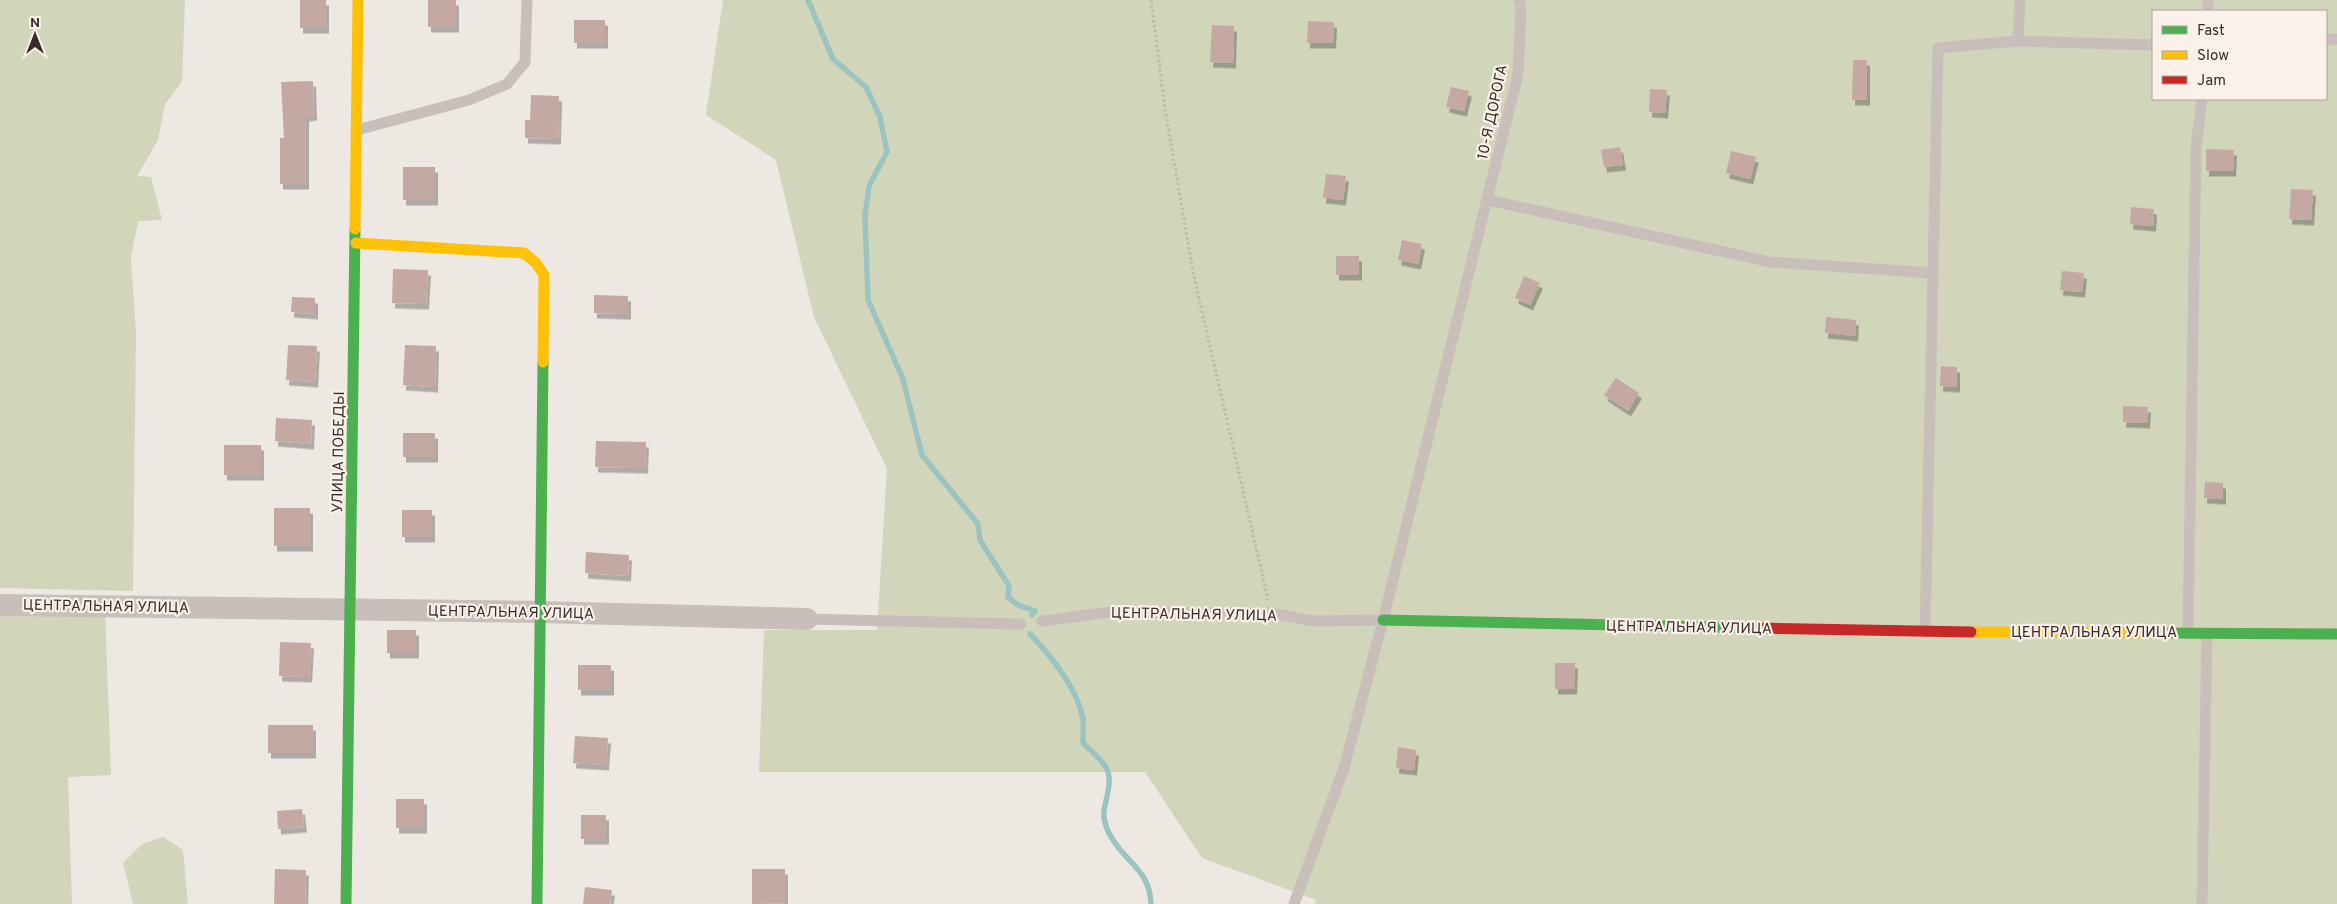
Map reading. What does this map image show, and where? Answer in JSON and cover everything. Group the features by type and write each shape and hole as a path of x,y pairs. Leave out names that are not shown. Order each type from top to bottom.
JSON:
{"street":[{"name":"УЛИЦА ПОБЕДЫ","path":"346,904 358,130 358,0"},
{"path":"356,243 524,253 536,263 544,275 537,904"},
{"name":"ЦЕНТРАЛЬНАЯ УЛИЦА","path":"0,605 539,612 807,620"},
{"name":"ЦЕНТРАЛЬНАЯ УЛИЦА","path":"1383,620 1925,632 2337,634"}],"lane":[{"path":"358,130 468,100 507,84 525,62 527,0"},
{"name":"10-Я ДОРОГА","path":"1294,904 1344,768 1488,200 1518,74 1521,8 1519,0"},
{"path":"2018,41 2020,0"},
{"path":"1925,632 1938,48 2018,41 2152,45"},
{"path":"2188,632 2196,147 2202,100"},
{"path":"1488,200 1770,262 1933,273"},
{"name":"ЦЕНТРАЛЬНАЯ УЛИЦА","path":"1042,621 1111,612 1271,613 1313,621 1383,620"},
{"name":"ЦЕНТРАЛЬНАЯ УЛИЦА","path":"807,620 1021,624"},
{"path":"2202,904 2207,632"}],"path":[{"path":"1151,0 1165,109 1193,272 1271,613"}],"green space":[{"path":"0,0 185,0 182,82 165,104 158,140 137,176 151,177 162,220 138,221 131,258 136,334 133,591 0,588"},
{"path":"723,0 2337,0 2337,904 1315,904 1316,900 1202,858 1145,772 759,772 764,630 877,630 887,469 814,317 776,160 706,115"},
{"path":"0,608 105,609 111,775 68,777 72,904 0,904"},
{"path":"163,837 183,850 188,904 133,904 123,863 142,844"}],"building":[{"path":"300,0 326,0 326,28 300,28"},
{"path":"428,0 456,0 456,27 428,27"},
{"path":"574,20 605,20 605,43 574,43"},
{"path":"1308,21 1334,22 1333,43 1307,43"},
{"path":"1212,25 1234,26 1233,63 1210,62"},
{"path":"1853,60 1867,60 1867,100 1852,100"},
{"path":"313,81 314,115 306,116 306,184 280,184 280,138 284,138 281,82"},
{"path":"1451,87 1469,91 1464,111 1446,107"},
{"path":"1650,89 1667,90 1665,113 1649,112"},
{"path":"531,95 559,96 558,139 525,138 525,120 530,120"},
{"path":"1620,147 1623,165 1604,167 1601,150"},
{"path":"2206,149 2234,150 2233,171 2206,171"},
{"path":"1731,151 1756,157 1750,179 1726,173"},
{"path":"403,167 435,167 435,200 403,200"},
{"path":"1326,174 1346,176 1343,200 1323,198"},
{"path":"2291,189 2313,190 2311,220 2289,219"},
{"path":"2131,207 2154,209 2153,226 2130,224"},
{"path":"1402,240 1422,244 1418,264 1398,260"},
{"path":"1336,256 1359,256 1359,275 1336,275"},
{"path":"393,269 428,270 426,304 392,303"},
{"path":"2062,271 2084,273 2082,292 2060,290"},
{"path":"1524,276 1540,283 1530,305 1515,298"},
{"path":"594,295 628,296 628,314 594,313"},
{"path":"292,297 315,298 315,314 291,312"},
{"path":"1826,317 1856,320 1855,336 1825,333"},
{"path":"288,345 317,346 315,382 286,380"},
{"path":"405,345 436,346 435,387 403,385"},
{"path":"1941,366 1957,367 1957,387 1940,386"},
{"path":"1616,378 1639,393 1628,411 1604,395"},
{"path":"2123,406 2148,407 2147,423 2123,422"},
{"path":"276,418 312,420 311,444 275,441"},
{"path":"403,433 435,433 435,457 403,457"},
{"path":"596,441 646,442 645,468 595,467"},
{"path":"224,445 261,445 261,475 224,475"},
{"path":"2205,482 2223,483 2223,499 2204,498"},
{"path":"274,508 310,508 310,546 274,546"},
{"path":"402,510 432,510 432,537 402,537"},
{"path":"586,552 629,555 628,576 585,573"},
{"path":"387,630 416,630 416,653 387,653"},
{"path":"280,642 311,643 309,677 279,676"},
{"path":"1555,663 1575,663 1574,689 1555,689"},
{"path":"578,665 611,665 611,690 578,690"},
{"path":"268,725 313,725 313,753 268,753"},
{"path":"575,736 608,738 606,765 573,763"},
{"path":"1398,747 1416,750 1414,770 1396,768"},
{"path":"396,799 424,799 424,828 396,828"},
{"path":"302,809 304,827 278,829 277,811"},
{"path":"581,815 606,815 606,839 581,839"},
{"path":"275,869 306,870 305,904 274,904"},
{"path":"752,869 785,869 785,903 752,904"},
{"path":"585,887 612,890 610,904 583,904"}],"waterway":[{"path":"808,0 833,59 866,87 880,117 887,152 869,186 865,216 868,300 903,379 922,455 978,524 980,540 1009,586 1008,597 1018,605 1035,611 1032,615"},
{"path":"1030,634 1047,652 1075,695 1083,719 1083,743 1103,763 1108,771 1109,788 1104,813 1107,828 1121,851 1141,873 1146,882 1151,904"}],"traffic: fast":[{"path":"346,904 355,229"},
{"path":"537,904 543,362"},
{"path":"1383,620 1756,628"},
{"path":"2149,633 2337,634"}],"traffic: slow":[{"path":"355,229 358,0"},
{"path":"356,243 524,253 536,263 544,275 543,362"},
{"path":"1971,632 2149,633"}],"traffic: jam":[{"path":"1756,628 1971,632"}]}
